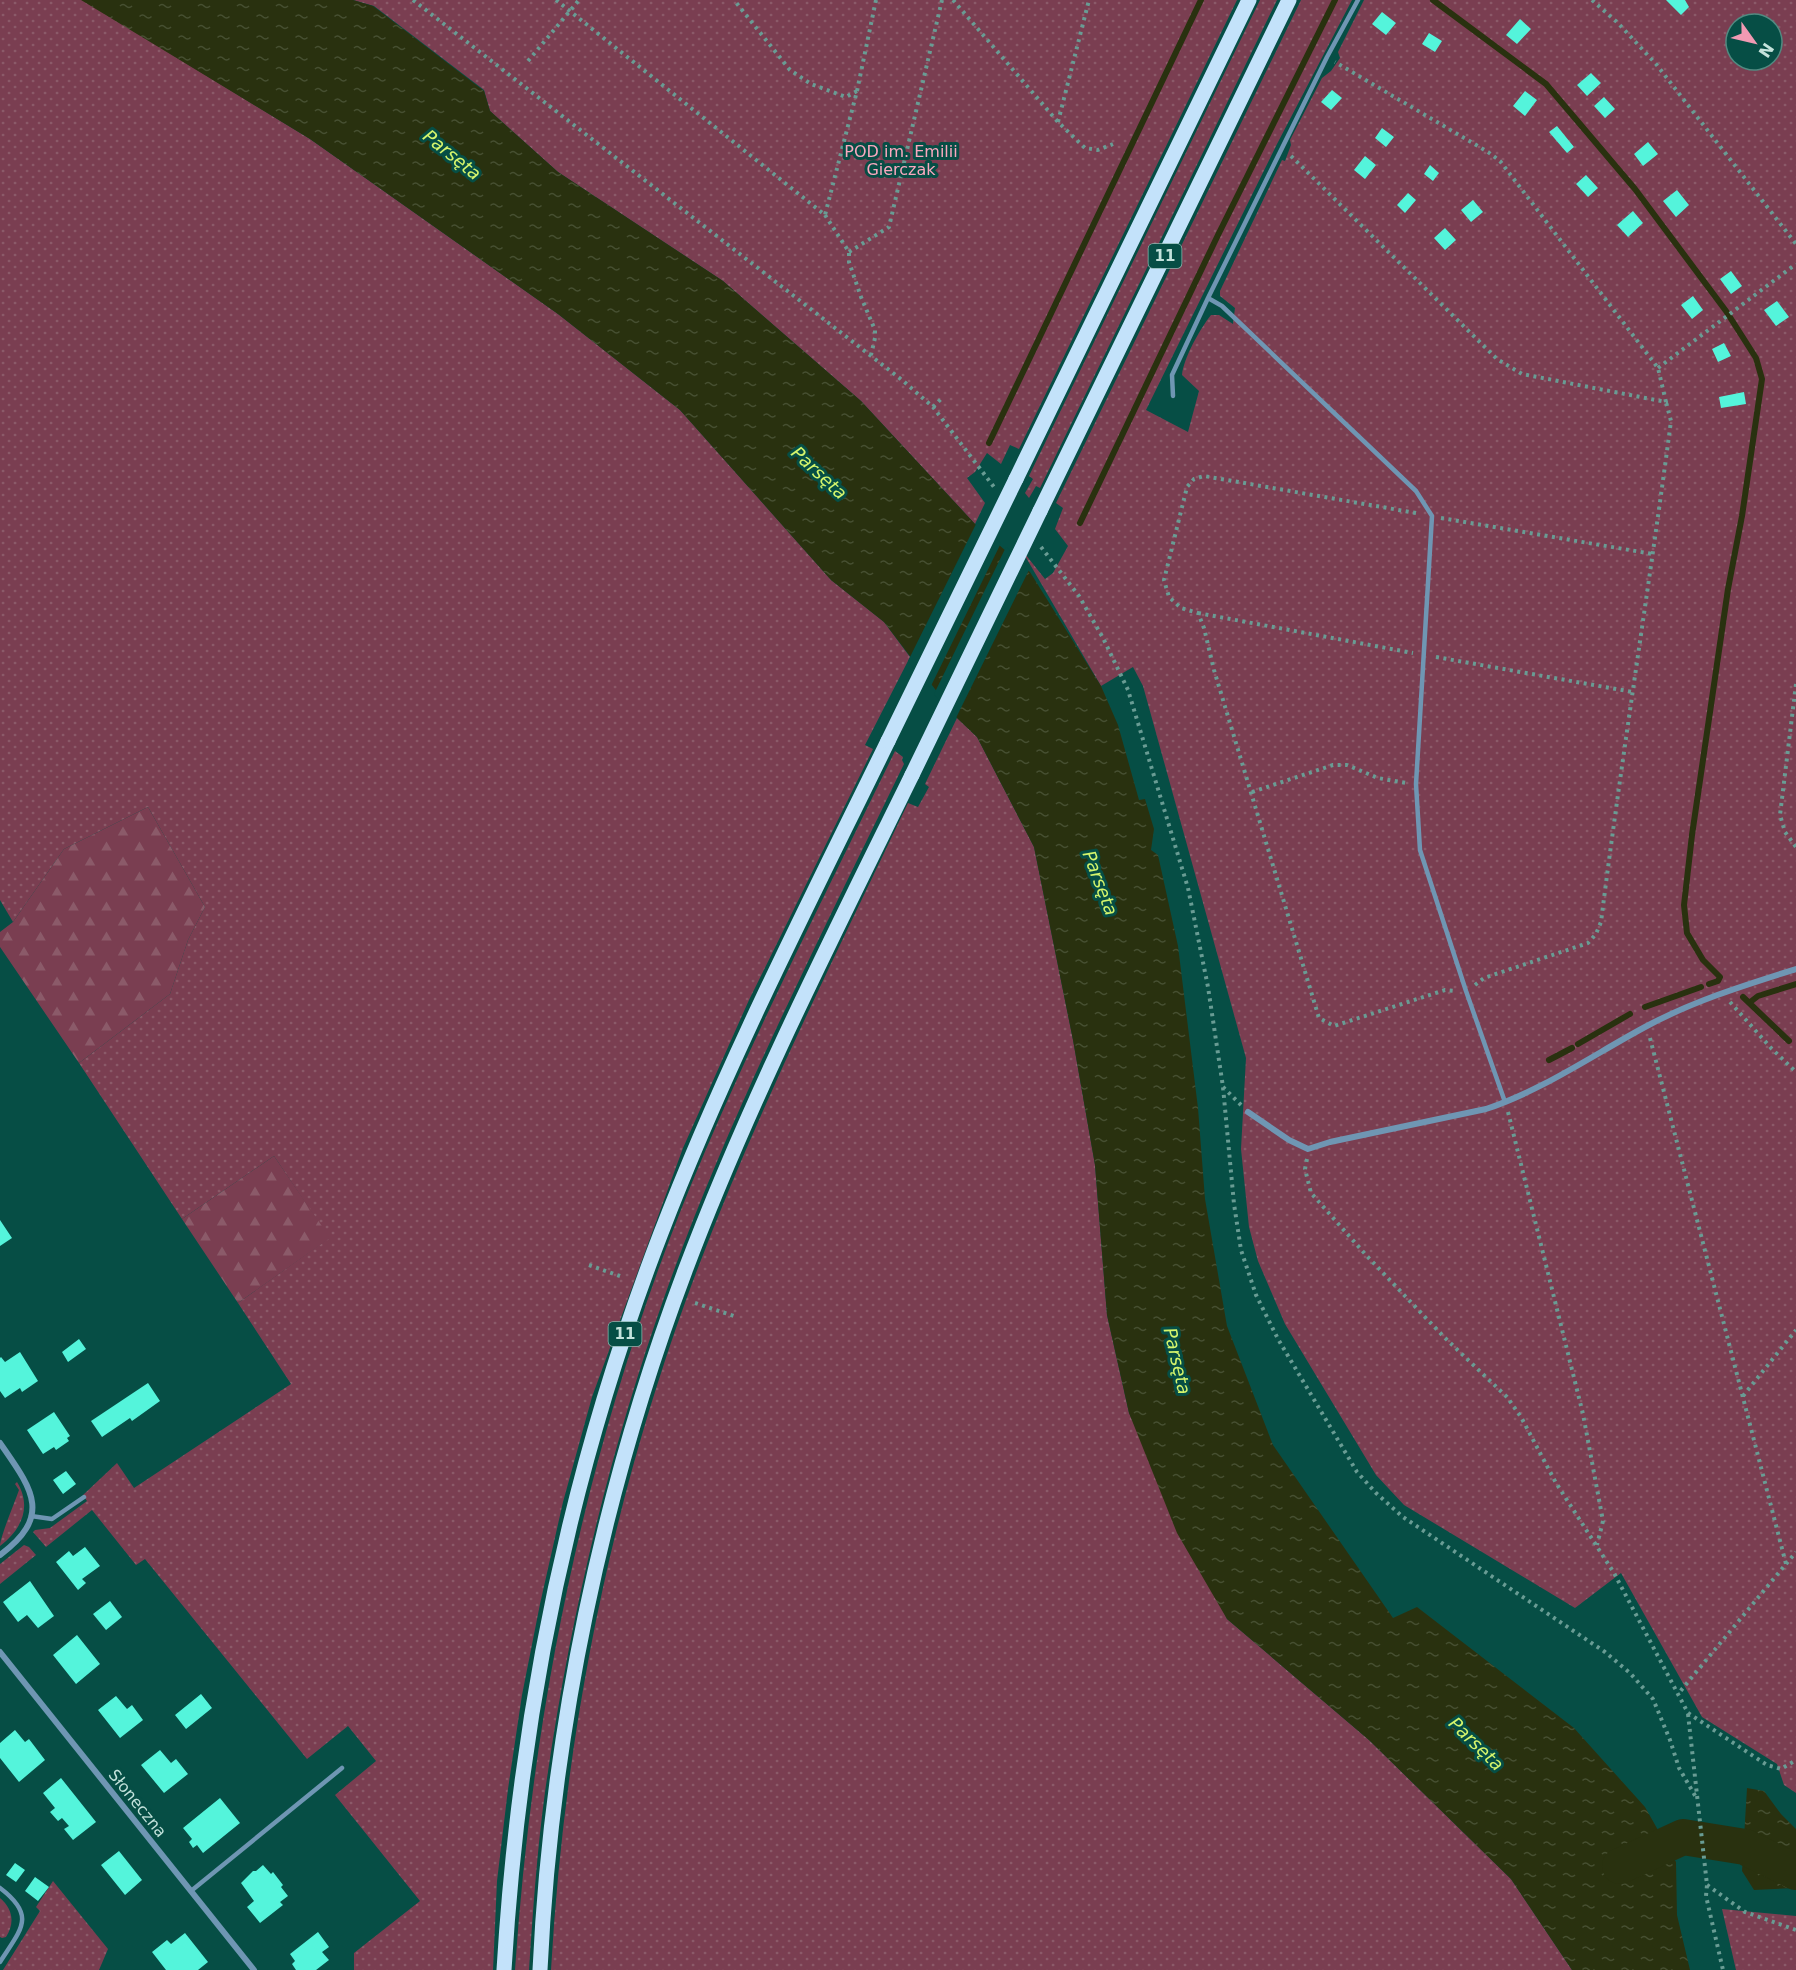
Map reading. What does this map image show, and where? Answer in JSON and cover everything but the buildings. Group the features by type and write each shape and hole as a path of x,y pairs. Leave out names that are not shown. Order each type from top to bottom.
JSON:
{"main road":[{"name":"11","path":"504,1970 513,1853 534,1697 566,1540 611,1375 660,1235 709,1117 760,1005 1249,0"},
{"name":"11","path":"540,1970 548,1859 576,1665 609,1515 645,1388 685,1271 754,1103 1289,0"}],"street":[{"path":"1248,1112 1289,1140 1308,1149 1330,1142 1476,1112 1505,1103 1647,1026 1721,993 1796,969"},
{"path":"0,1443 29,1489 32,1498 31,1516 24,1534 0,1555"},
{"name":"Słoneczna","path":"0,1652 254,1970"}],"lane":[{"path":"1173,396 1172,375 1327,57 1358,0"},
{"path":"1208,298 1222,306 1416,491 1432,516 1416,784 1420,850 1505,1103"},
{"path":"31,1516 52,1519 84,1497"},
{"path":"191,1892 342,1768"},
{"path":"0,1888 12,1897 21,1909 23,1920 18,1934 0,1962"}],"path":[{"path":"412,0 871,355 933,407 957,439"},
{"path":"556,0 825,215 842,245 849,252 849,262 874,330 875,338 871,355"},
{"path":"528,61 579,0"},
{"path":"734,0 790,69 811,84 846,97 857,91"},
{"path":"825,215 857,91 876,0"},
{"path":"849,252 889,227 942,0"},
{"path":"952,0 1058,122 1085,148 1098,150 1113,144"},
{"path":"1058,122 1089,0"},
{"path":"1592,0 1618,22 1656,64 1796,244"},
{"path":"1282,148 1497,359 1522,374 1666,402 1658,368 1500,161 1327,57"},
{"path":"1658,368 1796,264"},
{"path":"933,407 944,397"},
{"path":"1108,648 1128,690 1188,888 1208,987 1223,1087 1233,1204 1241,1250 1252,1284 1278,1339 1357,1472 1376,1493 1403,1517 1605,1652 1630,1673 1653,1699 1679,1768 1697,1799"},
{"path":"1796,684 1780,815 1785,832 1796,847"},
{"path":"1252,792 1333,765 1347,765 1378,778 1416,784"},
{"path":"1721,993 1796,1072"},
{"path":"1647,1026 1786,1564"},
{"path":"1223,1087 1248,1112"},
{"path":"1505,1103 1511,1118 1583,1414 1603,1521 1597,1545"},
{"path":"1308,1149 1305,1169 1311,1192 1366,1255 1445,1338 1507,1397 1521,1417 1556,1483 1597,1545 1688,1713 1707,1885 1706,1896 1723,1970"},
{"path":"589,1265 620,1276"},
{"path":"695,1303 737,1317"},
{"path":"1743,1396 1796,1330"},
{"path":"1678,1694 1796,1552"},
{"path":"1688,1713 1767,1766 1781,1769 1796,1760"},
{"path":"1707,1885 1745,1912 1796,1930"}],"green space":[{"path":"0,0 83,0 310,139 558,314 680,410 831,580 884,622 910,657 865,745 873,749 749,1000 683,1148 592,1397 563,1502 522,1695 497,1881 493,1970 354,1970 354,1953 420,1901 335,1795 376,1761 348,1726 307,1759 145,1559 136,1565 92,1510 46,1547 33,1532 50,1528 87,1501 83,1495 117,1463 134,1488 291,1384 238,1303 329,1238 274,1156 182,1219 79,1063 170,994 188,940 205,907 148,807 64,849 13,922 0,900"},
{"name":"POD im. Emilii Gierczak","path":"353,0 1237,0 1019,449 1010,445 1001,464 987,453 975,472 967,478 985,503 975,524 861,401 723,281 558,172 490,111 484,90 374,6"},
{"path":"1260,0 1277,0 1040,488 1036,486 1029,498 1025,493 1033,479 1029,476"},
{"path":"1301,0 1352,0 1277,144 1146,410 1188,432 1199,391 1182,375 1189,352 1211,315 1219,315 1233,324 1235,308 1220,296 1220,291 1282,160 1285,161 1291,145 1290,140 1322,78 1331,71 1340,58 1338,52 1364,0 1796,0 1796,1793 1784,1785 1777,1764 1702,1717 1621,1573 1575,1608 1404,1505 1376,1475 1285,1324 1258,1261 1249,1227 1241,1149 1246,1058 1143,686 1133,667 1101,686 1021,549 1045,579 1053,573 1068,546 1055,529 1063,508 1056,503"},
{"path":"957,718 977,737 1034,847 1073,1040 1095,1165 1107,1315 1129,1413 1227,1619 1369,1740 1511,1879 1572,1970 551,1970 557,1885 567,1799 594,1630 612,1546 658,1381 710,1236 763,1111 908,803 918,807 929,787 925,784"},
{"path":"895,751 903,757 904,764 747,1092 690,1227 644,1355 608,1478 578,1602 542,1814 529,1970 515,1970 524,1865 537,1761 554,1657 575,1554 600,1452 630,1351 665,1252 726,1103"},
{"path":"148,807 205,907 188,940 170,994 79,1063 0,947 0,932 13,922 64,849"},
{"path":"274,1156 330,1238 238,1303 182,1219"},
{"path":"17,1482 24,1500 22,1517 14,1532 0,1546 19,1490 15,1484"},
{"path":"24,1545 36,1555 0,1584 0,1564"},
{"path":"53,1881 108,1949 99,1970 3,1970 40,1911 36,1907"},
{"path":"0,1898 8,1907 11,1916 9,1932 6,1937 2,1938 0,1937"},
{"path":"1722,1909 1796,1916 1796,1970 1736,1970"}],"water":[{"name":"Parsęta","path":"81,0 353,0 373,6 484,91 490,111 558,172 723,281 861,401 975,524 1030,572 1101,686 1118,725 1139,800 1145,799 1154,829 1151,850 1158,855 1178,946 1198,1108 1205,1199 1227,1326 1273,1445 1393,1618 1417,1607 1574,1728 1645,1807 1676,1862 1677,1915 1690,1970 1572,1970 1511,1879 1369,1740 1227,1619 1177,1533 1129,1413 1107,1315 1095,1165 1073,1040 1034,847 977,737 957,718 884,622 831,580 680,410 558,314 310,139"},
{"path":"1747,1788 1764,1791 1781,1814 1796,1829 1796,1888 1754,1890 1742,1871"}],"pier":[{"path":"977,522 1001,543 930,688 908,661"},
{"path":"1006,547 1030,568 955,720 934,694"}],"waterway":[{"path":"989,443 1201,0"},
{"path":"1080,523 1218,235 1335,0"},
{"path":"1433,0 1546,84 1635,189 1726,311 1756,358 1762,379 1742,516 1728,589 1684,905 1687,933 1703,960 1720,977 1718,981 1709,984"},
{"path":"1749,1003 1758,996 1796,984"},
{"path":"1645,1007 1701,987"},
{"path":"1743,997 1789,1041"},
{"path":"1578,1044 1630,1014"},
{"path":"1549,1060 1572,1048"},
{"path":"1620,1866 1683,1837 1745,1847 1796,1872"}]}
